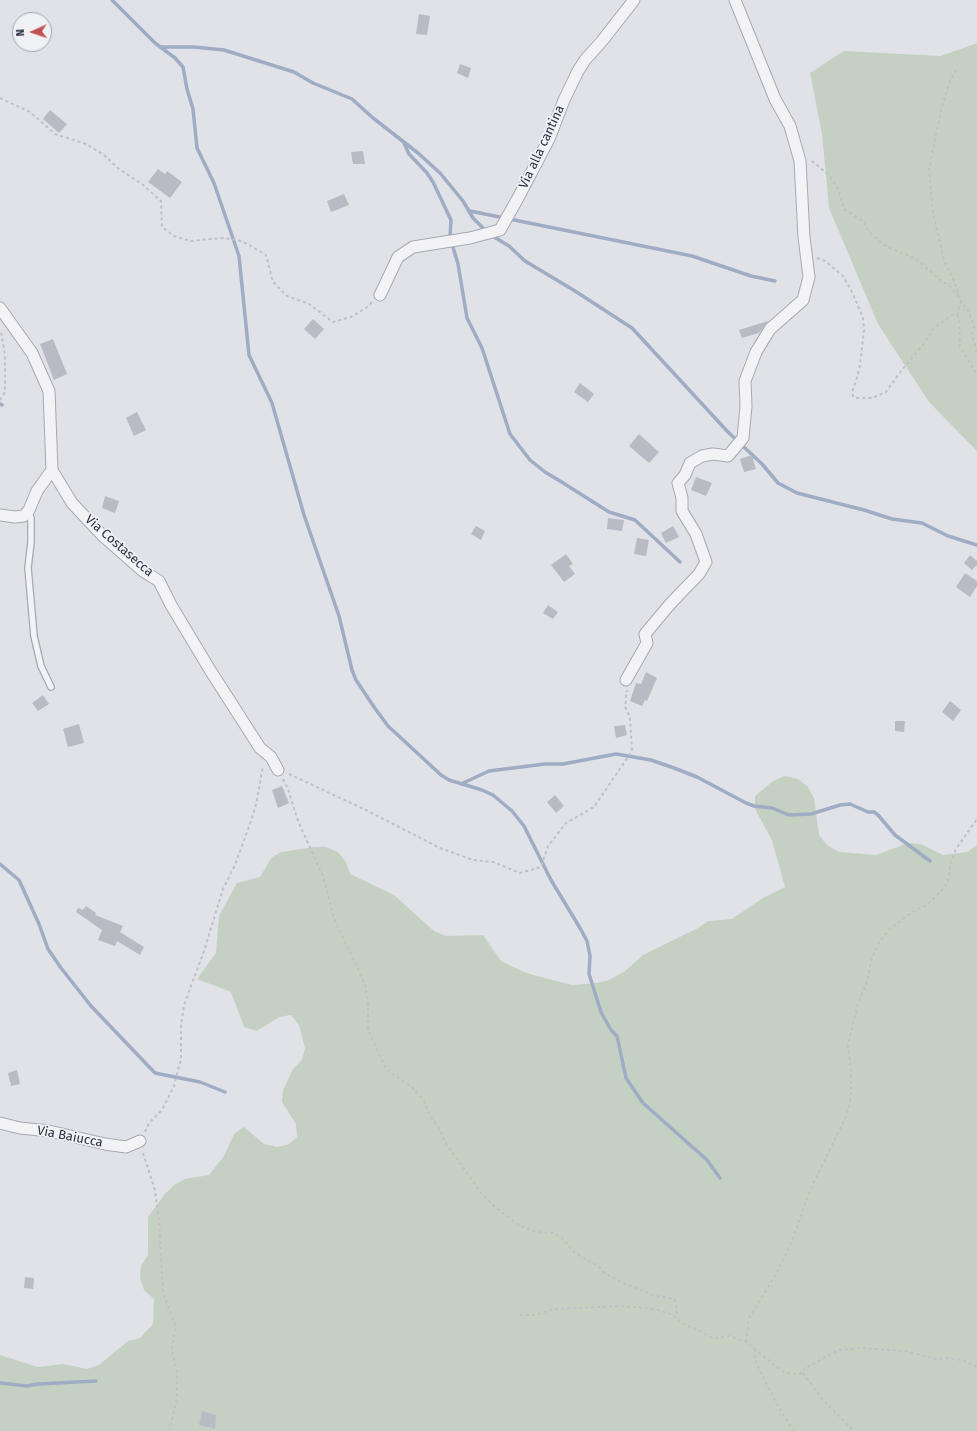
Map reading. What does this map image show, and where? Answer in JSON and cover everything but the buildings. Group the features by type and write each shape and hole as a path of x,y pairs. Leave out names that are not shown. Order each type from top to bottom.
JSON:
{"street":[{"name":"Via alla cantina","path":"380,295 398,257 413,247 470,238 500,230 549,139 564,100 578,71 585,60 634,0"},
{"path":"626,680 647,643 644,634 671,603 700,574 706,562 696,534 682,511 682,498 678,483 685,475 690,463 702,456 713,454 728,456 743,438 746,406 745,381 756,352 770,329 803,300 809,277 805,252 799,155 790,126 774,99 735,0"},
{"name":"Via Costasecca","path":"0,308 32,353 49,391 52,470 72,503 102,534 143,571 159,581 171,605 210,670 260,748 270,757 278,770"},
{"path":"0,515 15,517 24,516 52,470"},
{"name":"Via Baiucca","path":"0,1123 20,1128 49,1131 105,1144 126,1147 140,1141"}],"lane":[{"path":"29,510 32,518 28,568 34,636 41,666 51,687"}],"path":[{"path":"956,70 950,81 942,106 929,170 933,213 944,260 974,325 972,334 977,353"},
{"path":"0,98 30,112 55,134 86,144 104,155 119,169 142,184 161,201 162,226 174,236 190,241 223,238 242,241 266,255 273,282 287,296 309,304 333,322 351,317 366,308 380,295"},
{"path":"809,158 829,175 839,190 844,209 863,221 869,232 887,247 915,258 952,288 962,301"},
{"path":"805,252 825,261 843,276 853,294 863,318 863,344 853,389 853,396 855,398 872,398 886,392 934,329 952,315 957,315"},
{"path":"962,301 957,315 959,318 960,346 977,375"},
{"path":"0,400 4,392 5,385 5,356 2,331"},
{"path":"278,770 297,777 366,810 440,848 473,860 493,862 520,872 541,867 548,846 566,823 594,808 632,751 630,718 625,707 627,694 626,680"},
{"path":"169,1431 177,1394 177,1373 172,1350 176,1327 163,1293 159,1221 155,1190 145,1163 140,1141 149,1123 162,1110 174,1086 181,1059 181,1026 184,1005 204,951 223,888 235,865 249,827 256,805 264,761 270,757"},
{"path":"278,770 288,790 298,821 323,876 335,921 365,984 368,1002 368,1030 386,1069 413,1088 424,1101 430,1116 439,1128 445,1142 482,1194 495,1207 519,1225 536,1232 553,1233 562,1238 574,1252 598,1266 603,1272 623,1283 656,1296 675,1300 677,1309 676,1318"},
{"path":"746,1342 749,1318 775,1276 794,1236 814,1182 847,1115 851,1097 851,1070 848,1047 850,1036 858,1003 867,982 871,962 879,942 891,928 927,905 945,887 948,881 951,861 956,849 977,819"},
{"path":"520,1315 535,1315 554,1309 621,1306 654,1309 673,1315 681,1323 710,1336 718,1338 730,1336 746,1342 783,1372 794,1374 803,1373"},
{"path":"803,1373 803,1370 839,1350 861,1348 906,1351 936,1359 949,1358 962,1360 977,1367"},
{"path":"756,1349 754,1358 782,1413 794,1431"},
{"path":"803,1373 822,1399 854,1431"}],"green space":[{"path":"977,43 977,451 929,402 878,324 829,208 822,134 810,73 844,51 941,56"},
{"path":"785,776 798,779 808,787 814,798 819,835 827,845 839,852 876,855 908,843 921,844 943,855 967,852 977,845 977,1431 0,1431 0,1355 38,1367 63,1364 87,1369 99,1365 128,1341 140,1338 153,1324 154,1299 144,1290 140,1278 141,1266 148,1255 148,1217 165,1194 174,1185 185,1179 209,1175 224,1156 234,1134 244,1127 264,1144 277,1147 289,1144 297,1137 296,1124 282,1102 283,1090 293,1069 302,1060 305,1048 299,1025 291,1015 279,1017 257,1031 244,1027 231,992 197,979 216,953 219,916 237,883 260,877 272,857 282,852 314,847 326,847 338,852 346,862 350,874 394,895 434,931 446,936 483,935 501,961 524,972 572,985 597,983 609,980 625,971 643,955 698,928 708,921 732,919 763,898 785,887 772,840 755,809 755,796 773,781"}],"waterway":[{"path":"112,0 155,43 175,58 183,67 187,89 193,109 197,148 214,183 239,256 249,355 272,403 304,515 339,616 352,670 356,680 388,726 441,775 449,780 493,795 512,811 524,826 551,880 587,941 590,956 589,974 601,1012 611,1030 617,1036 626,1078 643,1103 707,1160 720,1178"},
{"path":"161,47 194,47 224,50 294,72 313,83 352,99 440,173 463,201 473,218 486,231"},
{"path":"403,141 409,154 427,173 433,182 451,220 450,237 458,264 467,318 482,348 510,434 530,460 545,472 609,512 635,520 680,562"},
{"path":"470,211 692,256 751,276 775,281"},
{"path":"491,235 509,246 525,261 632,328 727,431 762,464 778,483 797,493 864,510 892,519 922,523 948,536 977,545"},
{"path":"461,784 489,771 545,764 563,764 616,754 651,760 674,768 697,777 746,803 754,806 772,808 789,815 811,814 840,805 850,804 868,812 874,812 895,835 930,861"},
{"path":"0,864 19,880 39,924 48,949 61,968 91,1006 155,1073 200,1082 225,1092"},
{"path":"0,1383 27,1386 96,1381"}]}
